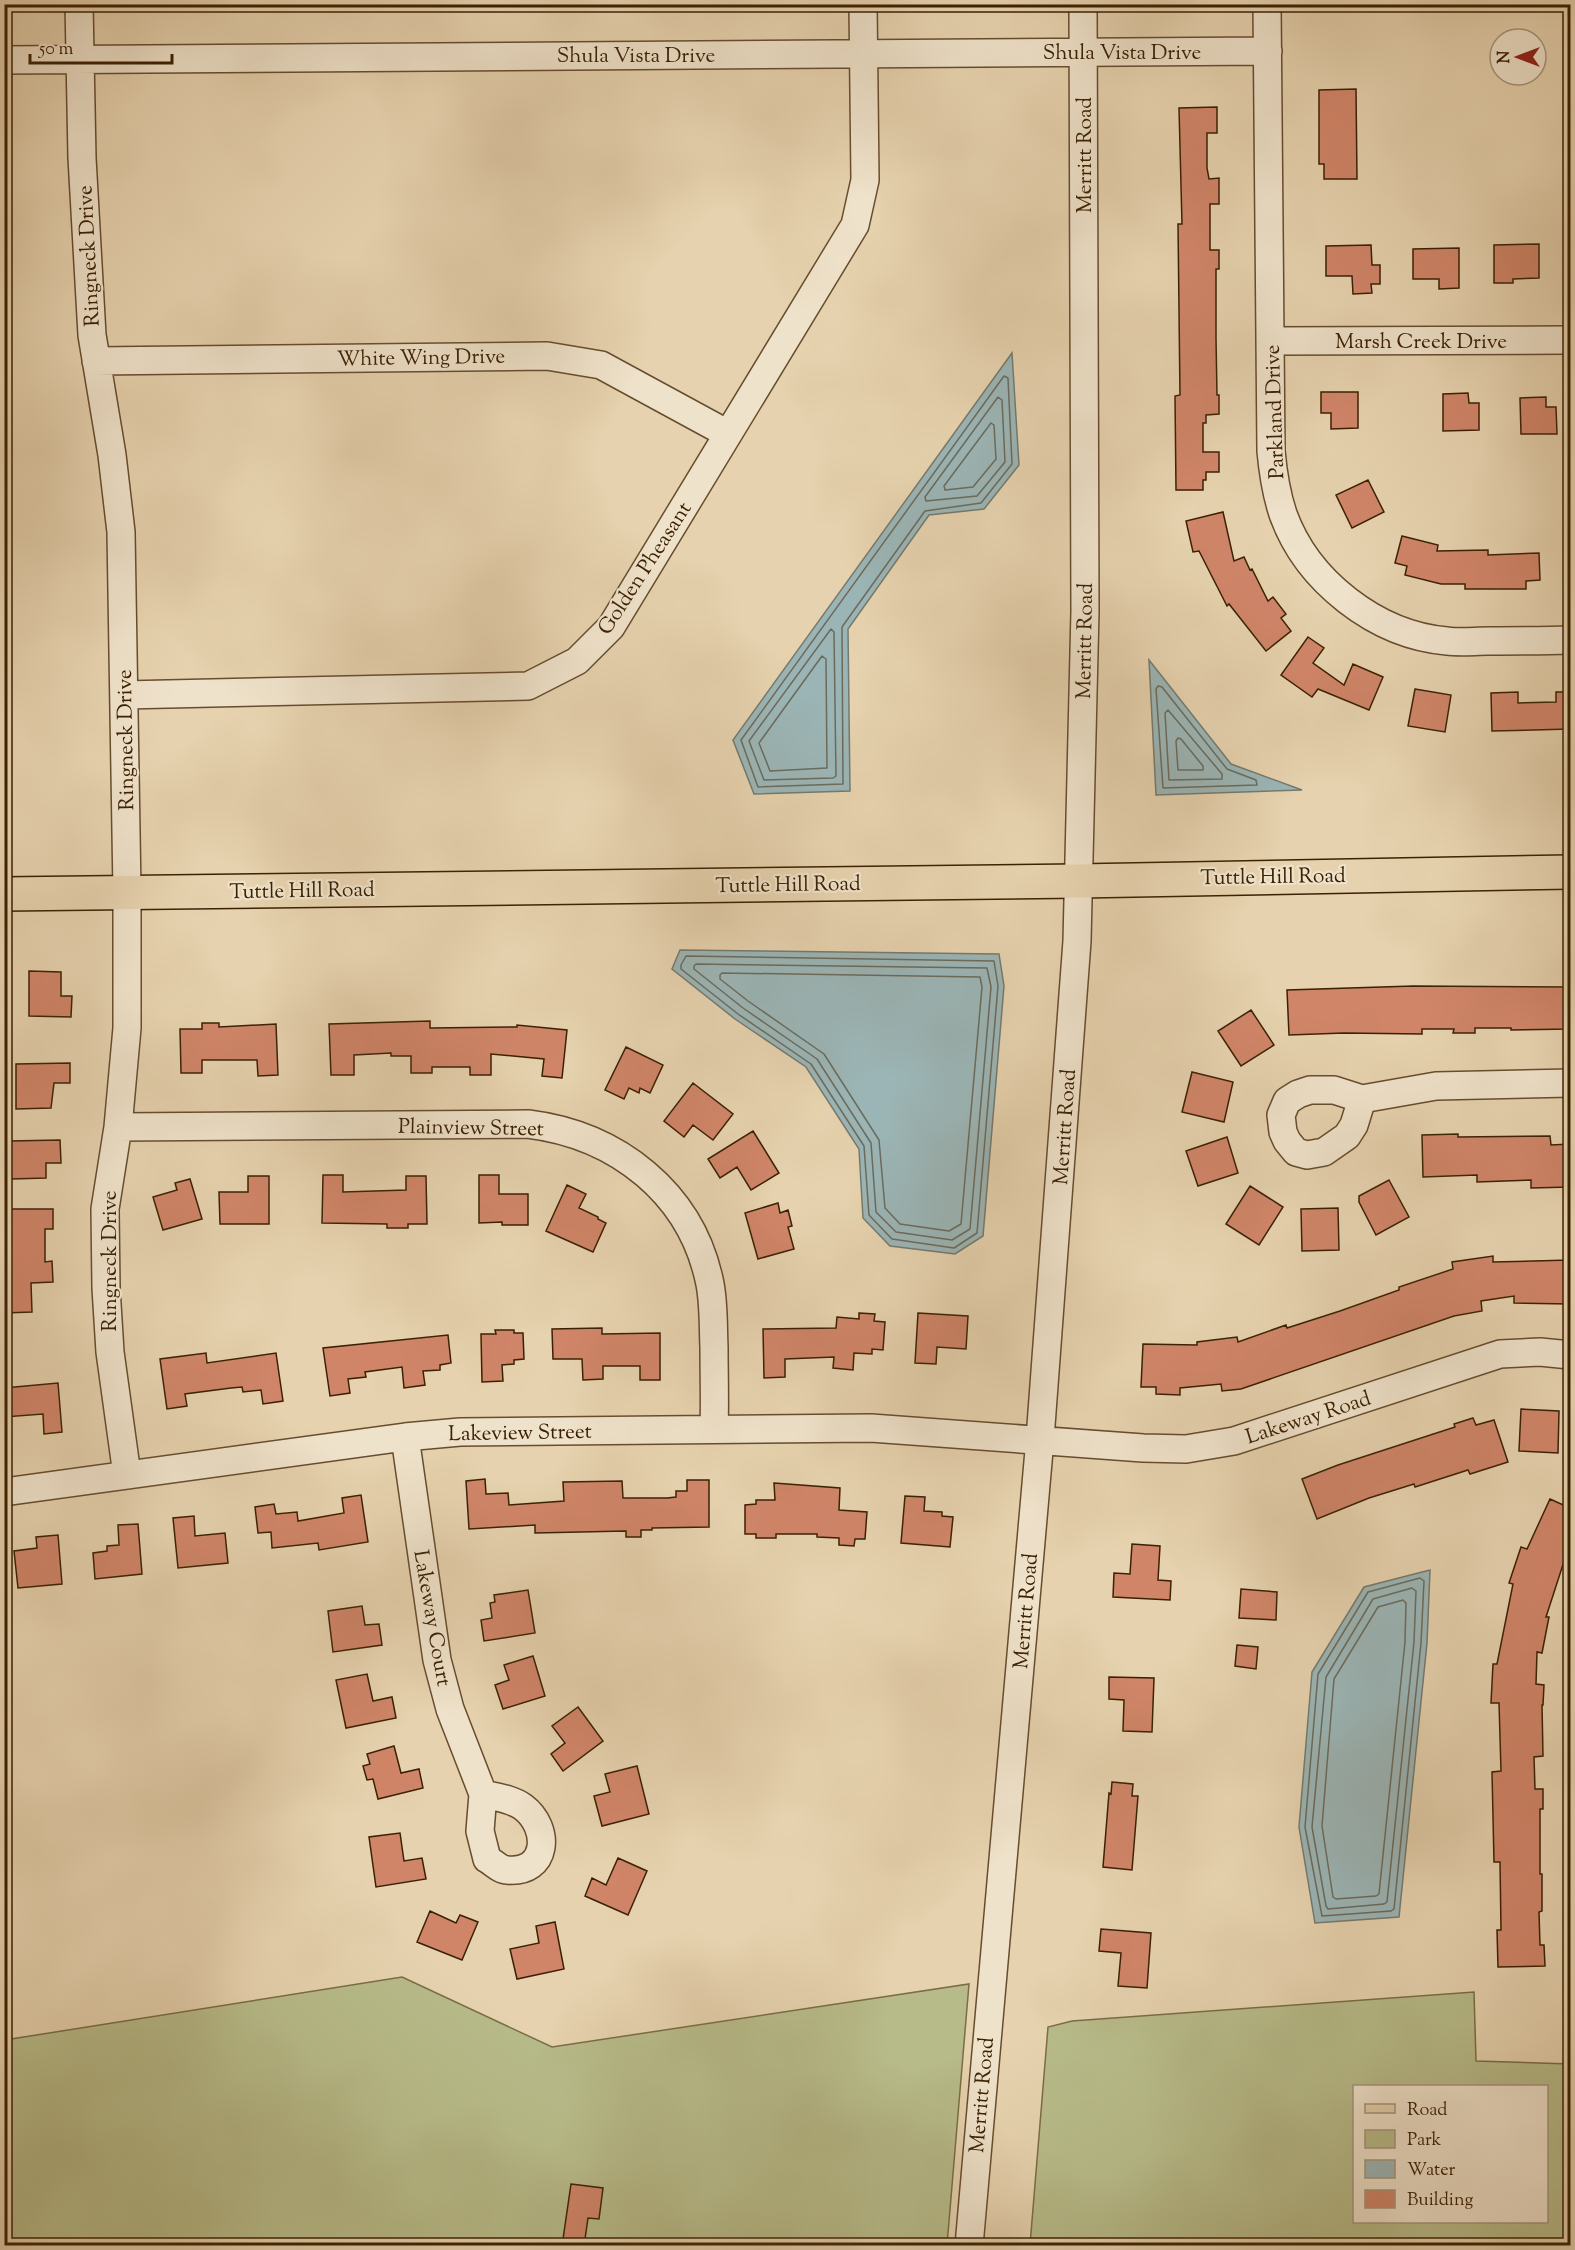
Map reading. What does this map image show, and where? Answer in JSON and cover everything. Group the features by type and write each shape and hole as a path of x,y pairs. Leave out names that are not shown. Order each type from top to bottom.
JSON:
{"main road":[{"name":"Tuttle Hill Road","path":"4,894 1078,881 1570,872"}],"street":[{"name":"Ringneck Drive","path":"79,4 82,170 92,335 121,532 127,1028 117,1127 105,1209 105,1288 110,1352 127,1475"},
{"path":"863,4 864,53"},
{"name":"Merritt Road","path":"969,2246 1040,1439 1069,1062 1078,881 1085,611 1083,4"},
{"name":"Parkland Drive","path":"1267,4 1271,451 1274,478 1284,515 1293,536 1317,572 1333,588 1361,610 1395,629 1447,642 1570,640"},
{"name":"Shula Vista Drive","path":"4,60 1268,51"},
{"name":"Golden Pheasant","path":"124,695 528,686 577,661 611,627 855,225 865,180 864,53"},
{"name":"Marsh Creek Drive","path":"1271,341 1570,340"},
{"name":"White Wing Drive","path":"96,361 547,356 601,365 728,434"},
{"path":"1362,1099 1436,1086 1570,1083"},
{"name":"Plainview Street","path":"117,1127 528,1124 554,1127 603,1145 627,1159 654,1181 681,1214 698,1247 710,1282 713,1303 714,1429"},
{"name":"Lakeway Road","path":"1040,1439 1143,1448 1185,1449 1234,1441 1500,1354 1540,1352 1570,1355"},
{"name":"Lakeview Street","path":"4,1492 405,1437 460,1432 871,1428 1040,1439"},
{"name":"Lakeway Court","path":"405,1437 437,1660 450,1709 483,1794"}],"green space":[{"path":"402,1977 552,2047 969,1984 947,2245 5,2246 5,2040"},
{"path":"1474,1992 1476,2061 1570,2064 1570,2245 1030,2245 1048,2027 1072,2021"}],"water":[{"path":"1012,353 1019,465 984,509 929,515 848,629 850,791 754,794 733,740"},
{"path":"1149,660 1231,764 1302,790 1156,795"},
{"path":"680,950 999,954 1004,986 983,1236 955,1254 890,1246 863,1218 859,1149 806,1067 735,1019 672,969"},
{"path":"1430,1570 1427,1643 1399,1917 1315,1923 1299,1827 1312,1672 1364,1587"}],"building":[{"path":"1356,89 1357,179 1324,179 1324,164 1319,164 1319,90"},
{"path":"1217,107 1217,133 1207,133 1207,168 1209,179 1219,178 1219,204 1210,204 1210,250 1219,250 1219,269 1216,269 1216,338 1219,414 1206,415 1206,423 1203,423 1203,452 1219,452 1219,472 1206,472 1203,490 1176,490 1175,396 1180,395 1178,224 1182,224 1179,108"},
{"path":"1539,244 1539,278 1513,279 1513,283 1494,283 1494,245"},
{"path":"1371,245 1372,265 1380,265 1380,284 1371,284 1372,293 1353,294 1352,276 1326,276 1326,246"},
{"path":"1459,248 1459,288 1439,289 1439,279 1413,279 1413,249"},
{"path":"1321,392 1358,392 1358,428 1331,429 1331,413 1321,413"},
{"path":"1468,393 1469,403 1479,403 1479,430 1443,431 1443,394"},
{"path":"1546,397 1546,407 1556,407 1557,434 1521,434 1520,398"},
{"path":"1368,480 1384,512 1352,528 1336,495"},
{"path":"1223,512 1234,561 1244,557 1268,601 1273,597 1286,614 1281,618 1291,631 1266,651 1229,604 1227,606 1199,551 1193,552 1186,521"},
{"path":"1402,536 1438,545 1437,551 1488,550 1488,555 1539,553 1540,580 1526,581 1526,589 1465,589 1465,584 1441,584 1405,575 1407,566 1395,563"},
{"path":"1308,637 1324,648 1313,663 1344,685 1353,664 1383,677 1369,710 1318,689 1312,697 1281,675"},
{"path":"1415,689 1451,695 1445,732 1408,726"},
{"path":"1518,692 1518,703 1556,702 1556,692 1570,692 1570,729 1492,731 1491,693"},
{"path":"29,971 61,972 61,996 72,996 71,1017 29,1016"},
{"path":"1413,986 1570,987 1570,1029 1475,1028 1475,1033 1453,1033 1454,1029 1422,1029 1422,1034 1289,1035 1287,990"},
{"path":"1251,1010 1274,1045 1241,1066 1218,1031"},
{"path":"430,1021 430,1028 517,1027 517,1025 567,1030 562,1078 542,1076 544,1059 491,1054 491,1075 470,1075 470,1067 432,1067 432,1073 411,1073 411,1056 391,1056 391,1053 354,1055 354,1075 331,1075 329,1024"},
{"path":"202,1023 219,1023 219,1027 276,1024 278,1075 258,1076 257,1060 202,1060 202,1073 181,1073 180,1029 202,1029"},
{"path":"626,1047 663,1065 650,1093 640,1088 639,1093 629,1088 624,1099 605,1090"},
{"path":"70,1063 70,1083 54,1083 51,1108 16,1109 16,1064"},
{"path":"1192,1072 1233,1082 1224,1122 1182,1112"},
{"path":"693,1083 733,1114 713,1140 693,1125 684,1137 664,1121"},
{"path":"753,1131 779,1173 751,1190 737,1167 720,1178 708,1159"},
{"path":"1458,1134 1458,1137 1550,1136 1551,1145 1570,1144 1570,1187 1531,1188 1531,1180 1477,1182 1477,1175 1423,1177 1422,1135"},
{"path":"1227,1137 1238,1173 1198,1186 1186,1151"},
{"path":"60,1140 61,1163 46,1163 46,1178 11,1179 10,1141"},
{"path":"323,1175 343,1175 343,1192 406,1190 406,1176 426,1176 427,1224 408,1224 408,1228 387,1228 387,1224 322,1223"},
{"path":"479,1175 499,1175 499,1194 528,1194 528,1225 502,1225 502,1222 479,1223"},
{"path":"248,1176 269,1176 269,1224 220,1224 219,1192 248,1192"},
{"path":"190,1179 202,1219 163,1230 153,1197 177,1190 175,1183"},
{"path":"1389,1180 1409,1217 1376,1235 1359,1202 1359,1196"},
{"path":"567,1185 586,1194 579,1208 606,1223 593,1252 546,1231"},
{"path":"1250,1186 1283,1207 1259,1245 1226,1224"},
{"path":"778,1203 780,1213 788,1210 792,1226 788,1227 794,1249 758,1259 745,1213"},
{"path":"1338,1208 1339,1250 1302,1251 1301,1209"},
{"path":"4,1209 53,1209 53,1229 45,1229 45,1262 52,1261 53,1282 31,1283 32,1312 4,1313"},
{"path":"1493,1256 1493,1262 1570,1260 1570,1304 1514,1303 1514,1296 1481,1301 1482,1311 1454,1316 1241,1389 1222,1391 1221,1384 1180,1388 1180,1395 1156,1394 1156,1387 1141,1387 1143,1344 1197,1345 1197,1342 1237,1337 1238,1342 1286,1325 1287,1328 1340,1311 1399,1290 1399,1287 1453,1269 1452,1262"},
{"path":"859,1313 875,1314 874,1321 885,1322 883,1350 872,1349 872,1354 854,1353 853,1370 833,1368 834,1357 785,1359 785,1377 764,1378 763,1329 836,1328 837,1317 859,1319"},
{"path":"918,1313 968,1316 966,1349 937,1347 936,1364 915,1363"},
{"path":"602,1328 602,1334 660,1333 660,1380 640,1380 640,1366 603,1366 603,1379 583,1380 582,1359 553,1359 552,1329"},
{"path":"495,1330 514,1330 514,1333 523,1333 524,1359 514,1360 514,1364 502,1365 503,1381 482,1382 481,1334 496,1334"},
{"path":"448,1335 451,1363 440,1365 440,1370 423,1371 425,1385 404,1388 402,1367 365,1372 366,1377 348,1379 350,1393 330,1396 323,1348"},
{"path":"206,1353 207,1363 276,1353 283,1401 263,1404 261,1390 243,1392 242,1387 185,1394 187,1406 167,1409 160,1359"},
{"path":"58,1383 62,1432 44,1434 43,1414 4,1417 4,1388"},
{"path":"1521,1409 1559,1411 1558,1453 1519,1451"},
{"path":"1473,1418 1476,1425 1494,1420 1508,1462 1470,1474 1468,1470 1415,1487 1414,1484 1369,1498 1317,1519 1302,1479 1455,1427 1454,1424"},
{"path":"485,1479 486,1494 508,1493 509,1505 564,1501 563,1482 622,1481 623,1498 667,1498 676,1497 676,1491 687,1491 687,1480 709,1480 709,1527 652,1528 652,1530 641,1530 641,1537 626,1537 626,1531 535,1533 535,1525 469,1529 466,1481"},
{"path":"774,1483 840,1488 839,1510 867,1512 865,1539 855,1539 854,1546 839,1545 839,1538 817,1537 817,1534 776,1534 776,1538 756,1538 756,1534 745,1534 745,1505 756,1504 756,1500 775,1500"},
{"path":"361,1495 368,1542 319,1550 318,1543 272,1548 271,1532 258,1533 255,1507 274,1504 276,1514 297,1512 298,1521 344,1513 342,1498"},
{"path":"905,1496 925,1497 924,1511 942,1512 942,1516 953,1517 950,1547 901,1543"},
{"path":"1550,1499 1570,1508 1570,1543 1546,1617 1549,1617 1542,1653 1537,1652 1536,1684 1544,1685 1543,1756 1534,1757 1535,1789 1543,1789 1543,1809 1540,1809 1542,1911 1539,1912 1540,1945 1544,1945 1545,1966 1498,1967 1497,1930 1501,1930 1500,1862 1494,1862 1492,1772 1501,1771 1499,1703 1491,1703 1493,1664 1497,1664 1513,1584 1509,1583 1521,1547 1527,1549"},
{"path":"194,1516 195,1536 225,1533 228,1563 178,1568 173,1518"},
{"path":"138,1524 142,1574 95,1579 93,1553 107,1551 107,1546 119,1545 118,1525"},
{"path":"58,1535 62,1584 18,1588 14,1551 37,1548 36,1537"},
{"path":"1132,1544 1160,1546 1158,1580 1171,1581 1170,1600 1113,1597 1114,1573 1130,1574"},
{"path":"1241,1589 1277,1592 1276,1620 1239,1618"},
{"path":"528,1590 535,1633 484,1641 481,1620 492,1618 490,1603 495,1602 494,1595"},
{"path":"362,1606 365,1625 379,1624 382,1645 333,1652 328,1611"},
{"path":"1237,1645 1258,1647 1256,1669 1235,1666"},
{"path":"533,1656 545,1696 503,1709 495,1685 509,1680 504,1665"},
{"path":"367,1674 373,1701 392,1697 396,1718 346,1728 336,1680"},
{"path":"1109,1677 1154,1678 1152,1732 1123,1731 1124,1700 1109,1699"},
{"path":"578,1707 603,1741 563,1771 551,1754 565,1743 552,1726"},
{"path":"394,1746 401,1773 419,1769 423,1788 378,1799 373,1779 367,1780 363,1766 370,1764 367,1754"},
{"path":"637,1766 649,1814 602,1826 594,1796 610,1792 605,1774"},
{"path":"1112,1782 1133,1784 1132,1796 1138,1796 1132,1870 1103,1867 1109,1793 1111,1794"},
{"path":"400,1833 404,1861 422,1858 426,1879 376,1887 369,1837"},
{"path":"618,1858 647,1871 628,1915 585,1896 592,1878 606,1885"},
{"path":"430,1911 456,1923 460,1915 478,1922 462,1960 417,1942"},
{"path":"555,1922 564,1969 517,1979 510,1949 539,1943 536,1926"},
{"path":"1101,1929 1151,1933 1147,1988 1118,1986 1121,1953 1099,1951"},
{"path":"571,2184 603,2188 599,2219 588,2218 584,2246 562,2246"}]}
